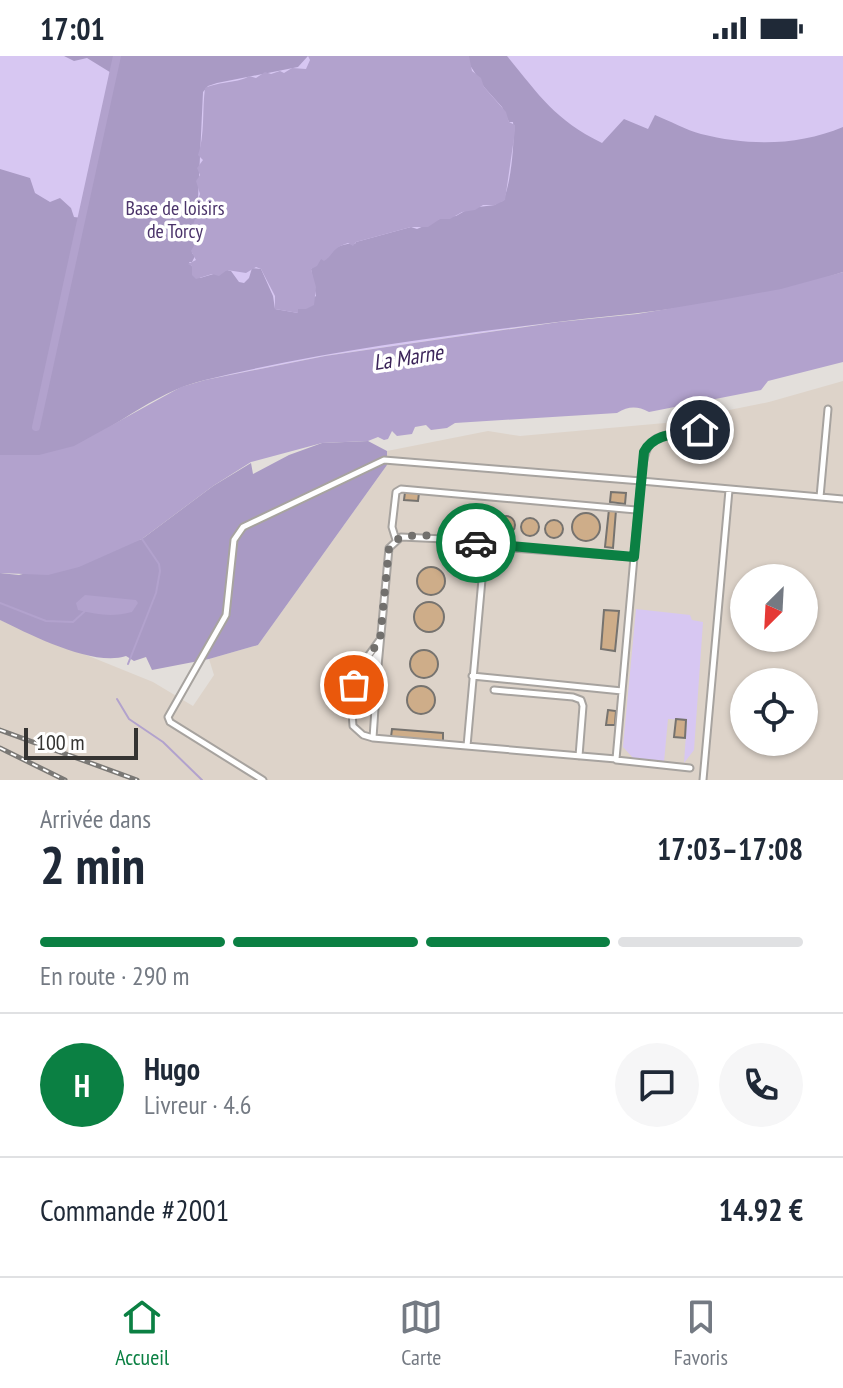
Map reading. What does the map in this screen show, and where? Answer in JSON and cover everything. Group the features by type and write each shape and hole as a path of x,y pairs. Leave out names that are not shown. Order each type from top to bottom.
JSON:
{"lane":[{"path":"820,497 828,409"},
{"path":"616,759 636,510 644,452 647,446 663,436 700,430"},
{"path":"263,780 170,722 168,717 226,615 234,540 243,527 384,460 843,499"},
{"path":"396,540 392,527 396,492 401,489 636,510"},
{"path":"703,780 729,490"},
{"path":"373,738 389,548 396,540 430,536 466,540 485,546 634,557"},
{"path":"467,746 485,546"},
{"path":"380,640 356,673 353,726 363,735 690,768"},
{"path":"354,685 379,651"},
{"path":"353,696 378,661"},
{"path":"472,676 622,691"},
{"path":"352,712 377,677"},
{"path":"494,690 581,700 579,756"}],"shaded area":[{"path":"843,381 843,780 0,780 0,620 153,682 193,706 214,675 209,659 258,645 387,465 387,451 488,431 520,436 665,423 769,402"}],"green space":[{"name":"Base de loisirs de Torcy","path":"0,56 843,56 843,272 781,289 325,356 205,380 0,318"},
{"name":"Base de loisirs de Torcy","path":"64,56 308,56 298,67 217,83 203,92 196,242 192,253 195,256 189,262 200,278 227,270 244,283 252,268 261,269 273,296 275,309 298,313 297,309 316,296 311,269 337,247 411,227 417,229 470,208 503,201 512,162 513,122 509,122 502,107 484,87 464,56 507,56 560,115 602,143 624,119 648,129 655,115 701,134 737,141 791,141 843,127 843,272 738,299 425,339 248,370 205,380 167,394 60,454 0,462 0,169 30,178 35,193 50,202 60,198 71,208 74,217 82,218 113,74 87,58 74,61"},
{"path":"368,441 387,451 387,465 258,645 152,670 146,657 134,661 126,656 112,658 80,653 0,620 0,573 19,575 142,539 213,486 251,463 253,474 289,455 322,443"},
{"path":"636,609 690,615 692,620 703,622 694,750 684,763 687,720 668,719 664,762 634,759 623,747"}],"water":[{"path":"308,56 469,56 472,71 481,78 484,87 506,112 509,122 515,125 515,131 505,200 462,212 450,219 440,219 428,227 411,227 356,242 353,246 348,243 338,247 311,269 316,287 314,305 298,309 298,313 275,309 275,296 261,269 256,267 246,273 227,270 219,276 212,274 196,279 192,275 192,266 188,264 196,260 191,251 196,242 193,225 196,216 194,209 200,194 196,181 200,175 197,168 203,160 198,155 205,88 249,76 256,78 265,72 271,74 284,73 292,68 306,69 310,60"},
{"name":"La Marne","path":"843,272 843,362 768,381 761,390 649,412 633,408 617,413 455,423 447,428 431,430 426,425 415,427 412,434 397,436 392,431 384,440 378,437 368,441 322,443 251,462 142,539 79,567 48,575 0,573 0,455 39,455 74,446 181,387 325,356 721,300 781,289"},
{"path":"85,595 136,600 138,603 132,612 99,614 78,610 76,603"}],"building":[{"path":"405,492 419,493 418,501 404,500"},
{"path":"611,492 626,493 625,504 610,502"},
{"path":"609,509 616,510 613,548 605,547"},
{"path":"586,513 596,517 600,527 596,537 586,541 576,537 572,527 576,517"},
{"path":"478,514 486,514 491,523 489,530 478,532 473,527 473,519"},
{"path":"502,516 510,516 515,525 513,532 502,534 497,529 497,521"},
{"path":"526,518 534,518 539,527 537,534 526,536 521,531 521,523"},
{"path":"550,520 558,520 563,529 561,536 550,538 545,533 545,525"},
{"path":"431,567 441,571 445,581 441,591 431,595 421,591 417,581 421,571"},
{"path":"429,602 435,603 443,611 443,623 435,631 429,632 423,631 415,623 414,617 415,611 423,603"},
{"path":"604,610 619,611 615,651 601,649"},
{"path":"424,650 434,654 438,664 434,674 424,678 414,674 410,664 414,654"},
{"path":"421,686 431,690 435,700 431,710 421,714 411,710 407,700 411,690"},
{"path":"608,710 616,711 615,725 606,725"},
{"path":"676,719 686,720 685,738 674,737"},
{"path":"392,729 443,733 443,742 391,737"}],"waterway":[{"path":"36,427 117,56"},
{"path":"128,664 156,593 160,571 159,564 142,539"},
{"path":"0,603 46,621 73,622 85,611"},
{"path":"117,699 129,719 163,742 202,780"}],"railway":[{"path":"0,730 137,780"},
{"path":"0,748 65,780"}],"way so far":[{"path":"354,685 356,673 380,640 389,548 401,537 430,536 476,543"}],"route":[{"path":"476,543 634,557 636,510 647,446 663,436 700,430"}]}
